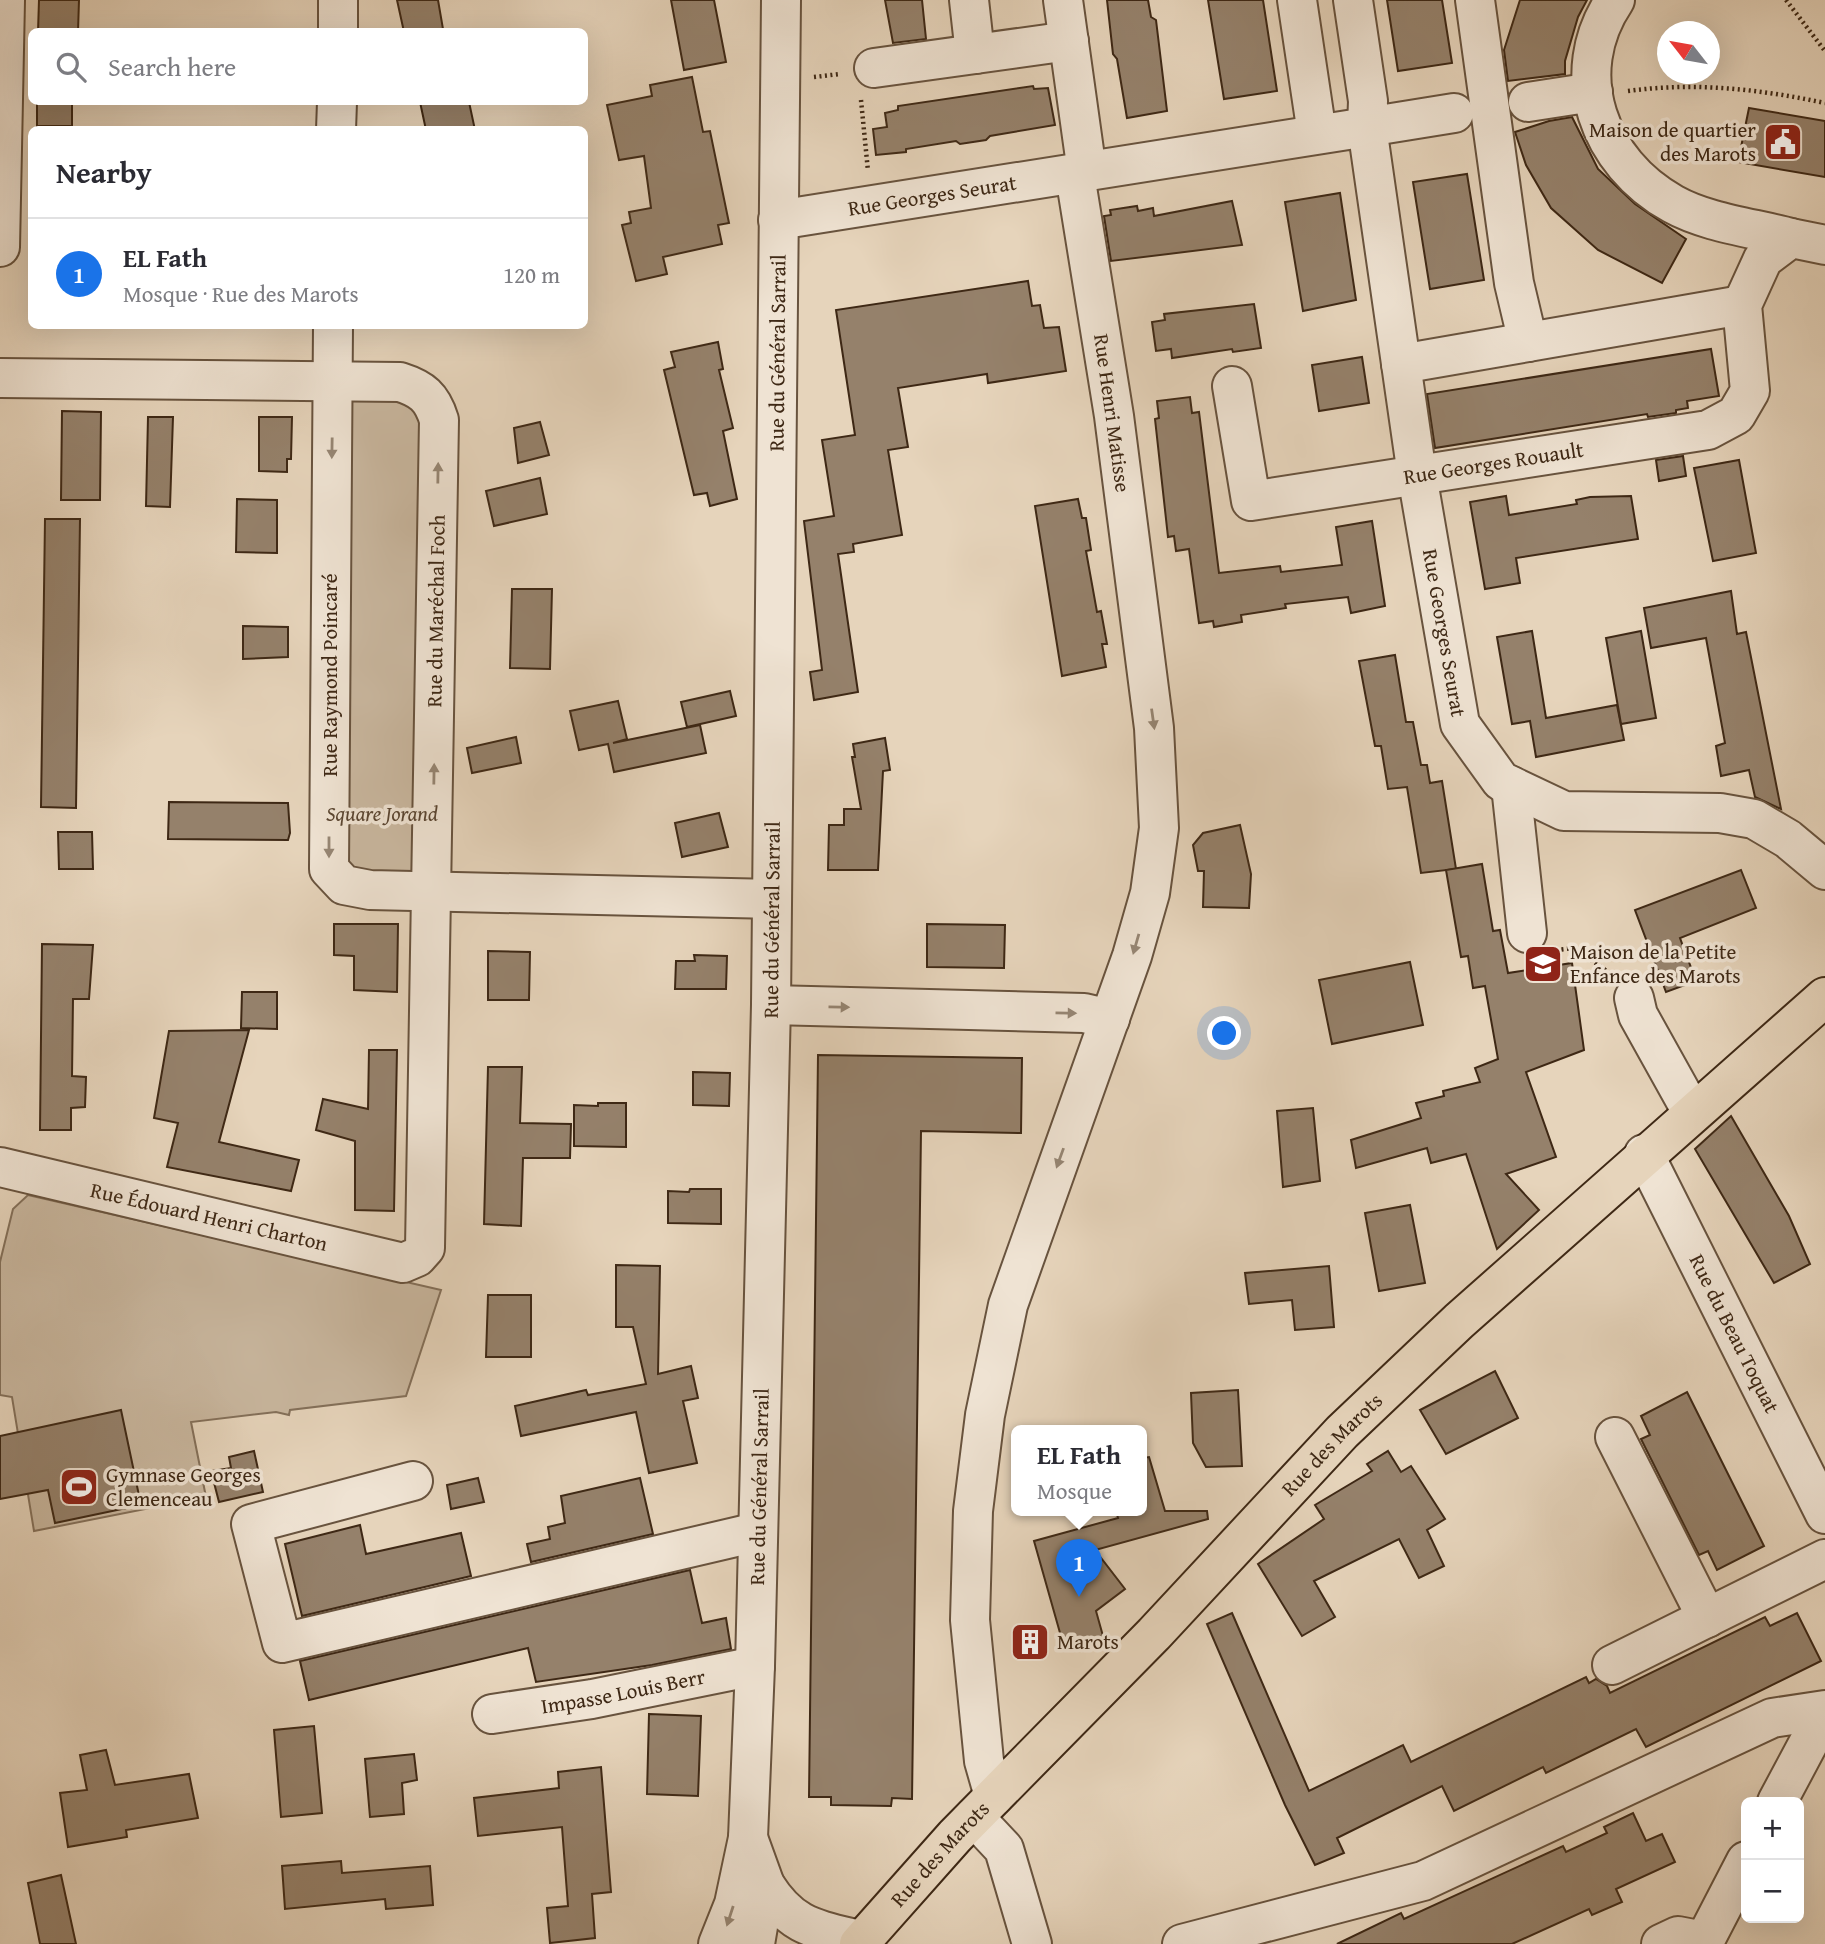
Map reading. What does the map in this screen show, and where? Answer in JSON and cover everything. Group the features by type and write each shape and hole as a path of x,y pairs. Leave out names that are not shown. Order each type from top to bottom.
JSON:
{"main road":[{"name":"Rue des Marots","path":"857,1939 1154,1634 1342,1432 1459,1321 1644,1154 1825,997"}],"street":[{"path":"0,247 5,0"},
{"path":"338,0 338,28"},
{"name":"Rue du Général Sarrail","path":"718,1944 734,1904 748,1838 755,1666 771,1005 781,0"},
{"path":"969,0 975,54"},
{"path":"1063,0 1081,173"},
{"path":"1297,0 1317,134"},
{"name":"Rue Georges Seurat","path":"1353,0 1368,101 1367,127 1400,355 1460,724 1501,781 1564,811 1720,813 1754,819 1788,839 1825,870"},
{"path":"1475,0 1514,284 1528,342"},
{"path":"1615,0 1592,56 1597,118 1607,142 1626,165 1674,205 1707,217 1808,241"},
{"path":"860,76 975,54 1069,41"},
{"path":"1528,102 1593,92"},
{"path":"336,126 337,105"},
{"path":"1367,127 1454,113"},
{"name":"Rue Georges Seurat","path":"778,220 1367,127"},
{"name":"Rue Henri Matisse","path":"984,1807 984,1761 975,1695 970,1620 973,1511 994,1370 1007,1305 1110,1020 1150,893 1159,828 1154,728 1081,173"},
{"name":"Rue Georges Rouault","path":"1231,386 1251,501 1708,430 1736,415 1750,391 1742,305 1763,259 1808,241"},
{"path":"1400,355 1528,342 1742,305"},
{"name":"Rue Raymond Poincaré","path":"333,329 329,869 344,885 370,890 772,899"},
{"name":"Rue du Maréchal Foch","path":"0,378 400,382 418,387 433,401 439,420 432,891 425,1248 417,1257"},
{"path":"1511,786 1527,933"},
{"path":"1634,998 1638,1014 1692,1112"},
{"path":"771,1005 1084,1013 1110,1020"},
{"name":"Rue du Beau Toquat","path":"1644,1154 1825,1514"},
{"name":"Rue Édouard Henri Charton","path":"0,1167 403,1263 417,1257"},
{"path":"1615,1437 1707,1618"},
{"path":"412,1481 251,1524 282,1643 757,1532"},
{"path":"1612,1665 1825,1559"},
{"name":"Impasse Louis Berr","path":"492,1714 592,1699 755,1666"},
{"path":"1780,1797 1825,1711"},
{"path":"1182,1944 1423,1881 1772,1718 1825,1711"},
{"path":"984,1807 1004,1849 1032,1944"},
{"name":"Rue du Général Sarrail","path":"748,1838 765,1885 777,1904 796,1922 857,1939"},
{"path":"1661,1944 1678,1936 1703,1943 1741,1871"},
{"name":"Rue du Général Sarrail","path":"755,1944 765,1885"}],"path":[{"path":"1786,0 1825,51"},
{"path":"811,77 860,76 869,183"},
{"path":"1593,92 1715,87 1761,90 1825,103"},
{"path":"1527,933 1525,954 1575,948 1620,981 1634,998"}],"green space":[{"name":"Square Jorand","path":"358,389 420,405 421,859 410,878 353,876 342,851 351,410 353,396"},
{"path":"28,1195 441,1290 406,1396 290,1410 289,1415 276,1412 191,1422 206,1497 34,1531 12,1397 0,1395 0,1262 13,1209"}],"building":[{"path":"39,0 79,0 78,28 38,28"},
{"path":"397,0 438,0 443,28 403,28"},
{"path":"671,0 714,0 726,62 684,70"},
{"path":"885,0 922,0 926,39 893,43"},
{"path":"1107,0 1148,0 1151,17 1156,20 1167,111 1127,118 1117,59 1113,54"},
{"path":"1208,0 1263,0 1277,91 1224,99"},
{"path":"1387,0 1442,0 1452,63 1398,71"},
{"path":"1520,0 1587,0 1578,17 1565,61 1565,74 1508,81 1504,50"},
{"path":"692,77 703,132 710,131 729,223 718,225 722,244 663,257 667,274 636,281 622,225 631,223 629,212 651,208 644,156 619,160 607,105 652,96 650,85"},
{"path":"1033,86 1034,89 1048,88 1055,125 990,136 986,140 960,144 956,141 906,149 906,152 876,155 873,129 887,127 885,113 898,110 898,106"},
{"path":"37,105 72,105 72,126 37,126"},
{"path":"421,105 470,105 474,126 425,126"},
{"name":"Maison de quartier des Marots","path":"1749,108 1825,121 1825,177 1738,162"},
{"path":"1572,117 1598,169 1635,204 1686,239 1662,283 1598,250 1551,208 1526,165 1515,132"},
{"path":"1467,174 1484,280 1430,289 1413,182"},
{"path":"1340,193 1356,300 1303,311 1285,202"},
{"path":"1232,201 1242,245 1111,261 1104,216 1111,215 1110,210 1137,206 1138,211 1153,208 1154,216"},
{"path":"1028,281 1032,306 1040,305 1044,328 1059,327 1066,371 988,383 987,374 898,388 908,447 888,450 902,535 853,544 854,552 838,554 858,692 814,700 810,672 822,670 804,521 834,516 822,440 855,435 836,310"},
{"path":"1254,304 1261,348 1233,352 1232,349 1172,358 1171,349 1156,351 1152,322 1165,320 1164,314"},
{"path":"718,342 723,369 719,370 733,428 723,431 737,499 710,506 707,493 694,495 664,370 675,367 671,352"},
{"path":"1711,349 1719,396 1687,401 1688,408 1676,410 1676,413 1648,417 1647,414 1435,448 1427,394"},
{"path":"1362,357 1369,403 1319,411 1312,365"},
{"path":"1190,397 1192,413 1199,412 1219,573 1280,566 1281,572 1342,565 1336,527 1372,521 1385,606 1351,613 1348,597 1285,604 1286,608 1241,615 1242,622 1214,627 1213,621 1199,623 1189,549 1176,551 1174,536 1168,537 1155,419 1159,418 1157,401"},
{"path":"62,411 101,412 100,500 61,500"},
{"path":"148,417 173,417 170,507 146,506"},
{"path":"259,417 292,417 291,459 287,459 287,472 259,471"},
{"path":"540,422 549,455 518,463 514,428"},
{"path":"1683,456 1686,476 1659,481 1656,460"},
{"path":"1739,460 1756,553 1713,561 1694,468"},
{"path":"540,478 547,514 494,526 486,491"},
{"path":"1506,496 1509,515 1577,504 1576,500 1590,497 1631,496 1638,539 1516,558 1520,583 1485,589 1470,502"},
{"path":"237,499 277,500 277,553 236,552"},
{"path":"1078,499 1082,518 1086,518 1091,550 1086,551 1097,612 1101,611 1107,644 1102,644 1106,667 1062,676 1035,506"},
{"path":"45,519 80,519 76,808 41,807"},
{"path":"512,589 552,589 550,669 510,668"},
{"path":"1731,591 1737,634 1746,632 1781,809 1755,797 1749,770 1721,776 1716,746 1725,743 1706,638 1651,648 1644,608"},
{"path":"243,626 288,627 288,657 243,659"},
{"path":"1532,631 1546,718 1617,705 1624,740 1536,757 1530,721 1512,724 1497,637"},
{"path":"1641,631 1656,718 1621,724 1606,638"},
{"path":"1395,655 1406,722 1413,722 1421,765 1427,765 1430,783 1442,781 1456,869 1421,873 1407,787 1388,789 1381,746 1375,746 1359,661"},
{"path":"730,691 736,716 687,727 681,702"},
{"path":"618,701 627,739 613,743 700,725 706,753 614,772 608,744 579,750 570,711"},
{"path":"516,737 521,763 472,773 467,748"},
{"path":"885,738 890,770 883,771 878,870 828,870 829,825 844,825 844,809 861,809 852,757 855,757 853,744"},
{"path":"169,802 288,803 288,840 168,839"},
{"path":"719,813 728,847 682,857 675,823"},
{"path":"1240,825 1251,874 1249,908 1203,907 1204,871 1198,871 1193,845 1203,833"},
{"path":"58,832 92,832 93,869 59,869"},
{"path":"1482,864 1493,931 1500,930 1508,973 1572,963 1584,1050 1526,1072 1556,1157 1506,1174 1539,1210 1497,1249 1466,1154 1431,1163 1427,1148 1356,1168 1351,1140 1421,1118 1416,1103 1444,1096 1443,1091 1480,1082 1475,1068 1498,1059 1485,986 1473,988 1468,956 1461,957 1446,870"},
{"path":"1741,870 1756,908 1680,938 1696,981 1666,992 1635,910"},
{"path":"334,924 398,924 397,992 354,990 354,956 334,955"},
{"path":"927,924 1005,925 1004,968 927,967"},
{"path":"42,944 93,945 89,999 73,999 72,1076 86,1077 85,1107 71,1108 71,1130 40,1130"},
{"path":"488,951 530,952 529,1000 488,1000"},
{"path":"694,955 727,956 726,989 675,989 676,961 695,961"},
{"path":"1410,962 1423,1025 1332,1044 1319,980"},
{"path":"242,992 277,992 277,1029 241,1028"},
{"path":"249,1030 219,1142 299,1160 291,1191 167,1167 178,1123 154,1118 169,1031"},
{"path":"369,1050 397,1050 394,1211 355,1210 355,1141 316,1130 323,1099 368,1109"},
{"path":"818,1055 1022,1058 1021,1133 921,1131 912,1799 892,1798 891,1806 831,1805 831,1797 809,1797"},
{"path":"488,1067 522,1067 520,1123 571,1124 570,1158 523,1158 521,1226 484,1224"},
{"path":"693,1072 730,1073 729,1106 693,1105"},
{"path":"598,1103 626,1103 626,1147 574,1146 574,1105 598,1106"},
{"path":"1313,1108 1320,1181 1283,1187 1277,1111"},
{"path":"1731,1116 1789,1216 1810,1264 1774,1283 1695,1149"},
{"path":"690,1189 721,1189 721,1224 668,1223 668,1191 689,1192"},
{"path":"1410,1205 1425,1283 1379,1291 1365,1213"},
{"path":"616,1265 660,1266 658,1374 691,1366 698,1398 683,1401 697,1463 649,1473 636,1412 521,1436 515,1406 586,1390 588,1395 646,1384 633,1327 616,1327"},
{"path":"1329,1266 1334,1327 1295,1330 1292,1300 1249,1304 1245,1273"},
{"path":"488,1295 531,1295 531,1357 486,1357"},
{"path":"1495,1371 1518,1418 1446,1454 1420,1410"},
{"path":"1238,1390 1242,1466 1206,1467 1193,1443 1191,1393"},
{"path":"1687,1392 1764,1546 1717,1570 1708,1551 1699,1555 1641,1439 1650,1435 1641,1416"},
{"path":"121,1410 141,1505 55,1523 48,1490 0,1499 0,1436"},
{"path":"254,1451 263,1492 219,1502 211,1471 231,1468 229,1457"},
{"path":"1388,1451 1401,1472 1411,1466 1445,1519 1427,1530 1444,1566 1419,1578 1399,1539 1314,1581 1335,1617 1302,1636 1258,1564 1324,1519 1315,1505 1372,1471 1367,1464"},
{"path":"1147,1457 1165,1511 1207,1511 1208,1519 1095,1550 1125,1589 1096,1611 1103,1636 1064,1647 1034,1541 1117,1516 1147,1516"},
{"path":"478,1478 484,1502 451,1509 447,1485"},
{"path":"640,1478 653,1534 531,1562 527,1544 550,1539 548,1527 565,1523 561,1496"},
{"path":"360,1525 366,1554 461,1533 471,1576 302,1616 285,1544"},
{"path":"690,1570 702,1623 726,1618 731,1649 652,1665 536,1682 528,1648 309,1700 300,1661"},
{"path":"1232,1613 1309,1791 1403,1745 1411,1762 1586,1677 1589,1683 1596,1679 1607,1686 1610,1693 1765,1617 1770,1626 1797,1613 1821,1661 1646,1747 1636,1729 1546,1773 1543,1767 1454,1811 1442,1786 1337,1838 1344,1853 1315,1865 1285,1805 1207,1624"},
{"path":"649,1714 701,1716 698,1796 647,1794"},
{"path":"314,1726 322,1813 281,1817 274,1730"},
{"path":"106,1750 115,1785 189,1774 198,1818 126,1830 127,1837 68,1847 60,1793 87,1790 80,1755"},
{"path":"414,1754 417,1780 402,1783 404,1814 370,1817 365,1759"},
{"path":"601,1767 611,1892 592,1894 595,1938 550,1943 547,1908 568,1906 562,1827 478,1836 474,1798 559,1788 558,1772"},
{"path":"1633,1813 1646,1841 1662,1834 1675,1862 1616,1889 1622,1902 1592,1915 1589,1909 1512,1944 1337,1944 1401,1913 1404,1919 1563,1846 1566,1852 1607,1833 1604,1827"},
{"path":"341,1861 342,1873 430,1866 433,1905 386,1909 385,1899 285,1909 282,1866"},
{"path":"61,1875 76,1944 40,1944 28,1883"}],"place":[{"name":"Maison de quartier des Marots","path":"1783,142"},
{"name":"Maison de la Petite Enfance des Marots","path":"1543,964"},
{"name":"Gymnase Georges Clemenceau","path":"79,1487"},
{"name":"EL Fath","path":"1079,1597"},
{"name":"Marots","path":"1030,1642"}]}
